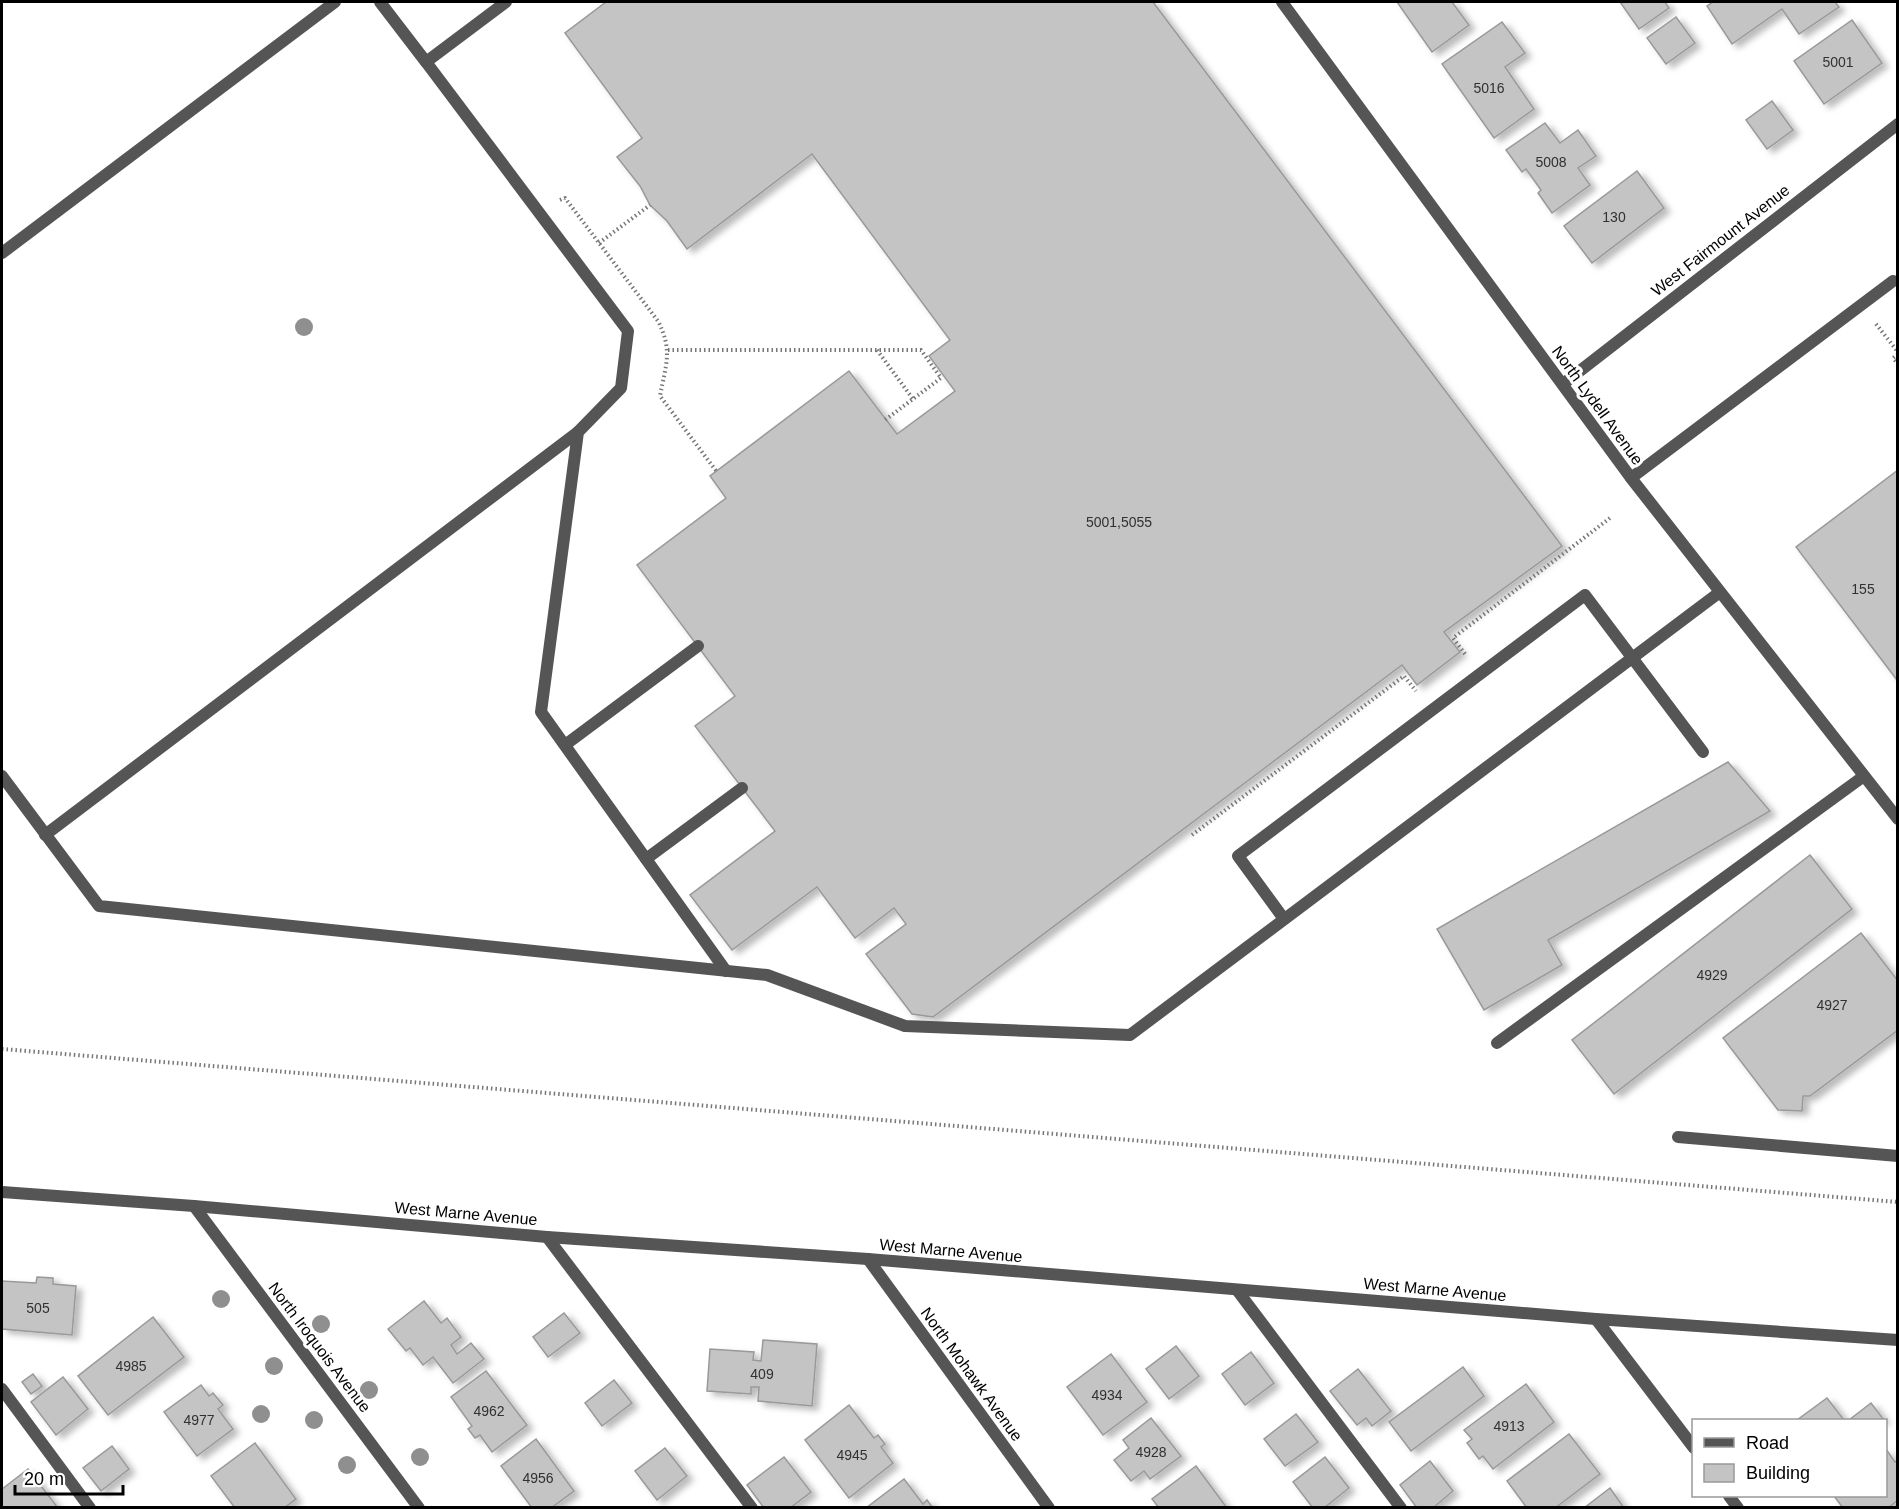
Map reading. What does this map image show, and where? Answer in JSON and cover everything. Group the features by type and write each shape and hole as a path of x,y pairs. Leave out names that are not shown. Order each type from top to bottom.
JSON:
{"street":[{"path":"2,253 335,2"},
{"path":"45,835 578,432 621,388 628,331 380,2"},
{"path":"426,62 506,2"},
{"name":"North Lydell Avenue","path":"1282,2 1631,478 1898,819"},
{"name":"West Fairmount Avenue","path":"1563,384 1898,124"},
{"path":"1631,478 1893,281"},
{"path":"578,432 541,712 726,971"},
{"path":"2,776 99,906 767,975 905,1026 1130,1035 1720,592"},
{"path":"1284,919 1238,856 1585,595 1703,752"},
{"path":"565,745 698,646"},
{"path":"1497,1043 1864,776"},
{"path":"646,859 742,788"},
{"path":"1678,1137 1896,1155"},
{"name":"West Marne Avenue","path":"2,1192 194,1206 547,1237 868,1259 1596,1319 1898,1340"},
{"name":"North Iroquois Avenue","path":"194,1206 419,1508"},
{"path":"547,1237 752,1508"},
{"name":"North Mohawk Avenue","path":"868,1259 1049,1508"},
{"path":"1237,1290 1401,1508"},
{"path":"1596,1319 1692,1445"},
{"path":"2,1389 90,1508"}],"path":[{"path":"599,243 650,205"},
{"path":"1861,304 1898,353 1893,358 1898,364"},
{"path":"669,350 921,350 941,378 885,420"},
{"path":"877,350 913,399"},
{"path":"1480,674 1453,638 1610,518"},
{"path":"1192,835 1404,676 1432,711"},
{"path":"2,1049 1898,1202"}],"building":[{"path":"606,2 1153,2 1562,546 1444,632 1460,652 1417,685 1402,665 933,1017 912,1014 866,954 906,924 894,908 855,938 817,887 732,950 690,895 775,831 695,726 735,696 637,565 726,498 710,476 849,371 897,434 955,391 929,356 950,340 812,154 687,249 667,221 650,205 640,186 617,157 642,138 565,33"},
{"path":"1397,2 1452,2 1469,25 1432,52"},
{"path":"1620,2 1665,2 1669,8 1639,29"},
{"path":"1713,2 1835,2 1839,7 1799,34 1782,9 1732,44 1707,6"},
{"path":"1676,17 1695,43 1666,64 1647,38"},
{"path":"1852,20 1882,63 1824,104 1794,61"},
{"path":"1502,22 1525,53 1505,67 1534,109 1494,138 1442,64"},
{"path":"1772,101 1793,130 1767,149 1746,120"},
{"path":"1545,123 1560,143 1578,130 1596,156 1578,168 1590,185 1552,213 1538,193 1541,190 1526,169 1522,172 1506,150"},
{"path":"1637,171 1664,208 1592,263 1564,226"},
{"path":"1898,470 1898,679 1897,680 1796,547"},
{"path":"1728,762 1770,811 1548,940 1562,965 1484,1010 1437,929"},
{"path":"1810,855 1852,909 1614,1094 1572,1040"},
{"path":"1861,933 1898,981 1898,1030 1810,1096 1803,1096 1802,1111 1778,1110 1723,1038"},
{"path":"37,1277 53,1278 53,1284 76,1286 72,1335 2,1329 2,1281 36,1283"},
{"path":"424,1301 441,1323 447,1318 461,1337 451,1345 457,1354 471,1343 484,1359 453,1383 433,1357 423,1365 410,1348 406,1351 388,1329"},
{"path":"564,1313 580,1333 548,1357 533,1337"},
{"path":"153,1317 184,1357 108,1415 78,1376"},
{"path":"763,1340 817,1344 812,1406 758,1401 759,1387 751,1387 751,1394 707,1391 710,1349 754,1352 753,1360 761,1361"},
{"path":"1176,1346 1199,1376 1169,1399 1146,1369"},
{"path":"1251,1352 1274,1383 1245,1405 1222,1374"},
{"path":"1111,1354 1147,1402 1103,1435 1067,1387"},
{"path":"1463,1367 1484,1396 1411,1451 1389,1422"},
{"path":"1358,1369 1391,1411 1372,1426 1366,1418 1357,1425 1330,1391"},
{"path":"486,1371 527,1425 492,1452 480,1435 475,1438 468,1429 472,1426 451,1397"},
{"path":"33,1374 42,1386 31,1394 22,1382"},
{"path":"63,1377 88,1409 56,1435 31,1402"},
{"path":"614,1380 632,1403 602,1426 585,1403"},
{"path":"1526,1384 1554,1422 1493,1469 1483,1456 1479,1459 1467,1443 1472,1439 1464,1430"},
{"path":"201,1385 209,1396 213,1393 223,1405 218,1409 233,1429 197,1456 164,1412"},
{"path":"1827,1398 1843,1419 1798,1419"},
{"path":"1871,1403 1883,1419 1850,1419"},
{"path":"849,1405 874,1438 878,1435 885,1444 881,1447 893,1463 849,1498 805,1440"},
{"path":"1296,1414 1318,1442 1285,1466 1264,1439"},
{"path":"1151,1418 1181,1456 1150,1479 1144,1471 1131,1481 1114,1460 1129,1448 1123,1440"},
{"path":"1569,1434 1600,1474 1555,1508 1527,1508 1507,1481"},
{"path":"536,1439 574,1491 551,1508 532,1508 501,1466"},
{"path":"255,1443 296,1499 284,1508 235,1508 211,1476"},
{"path":"112,1446 129,1469 101,1491 83,1468"},
{"path":"665,1448 687,1476 657,1500 635,1471"},
{"path":"1887,1450 1895,1462 1898,1460 1898,1500 1888,1508 1843,1508 1835,1497 1887,1497"},
{"path":"784,1457 811,1492 790,1508 764,1508 747,1485"},
{"path":"1325,1457 1349,1488 1324,1508 1313,1508 1293,1482"},
{"path":"1430,1461 1453,1491 1433,1508 1417,1508 1400,1485"},
{"path":"1196,1466 1227,1508 1159,1508 1152,1499"},
{"path":"28,1469 58,1508 2,1508 2,1489"},
{"path":"904,1479 923,1504 927,1500 933,1508 866,1508"},
{"path":"1610,1488 1624,1508 1584,1508"}]}
